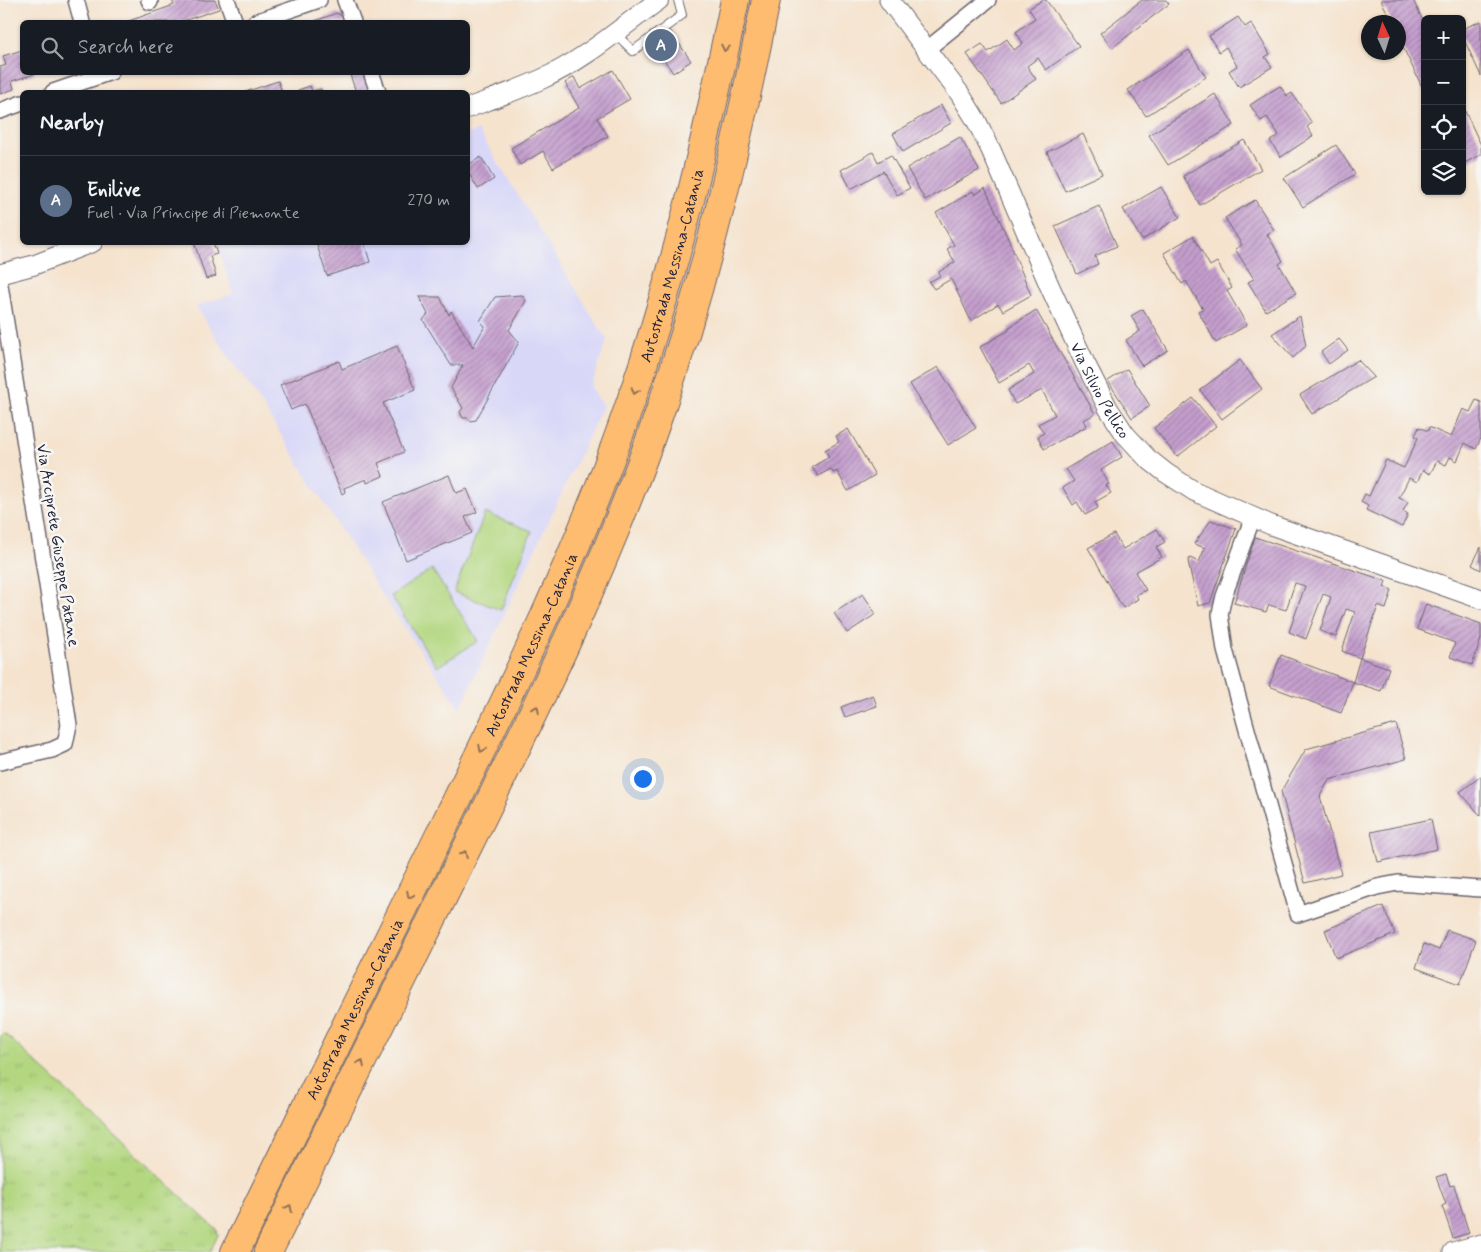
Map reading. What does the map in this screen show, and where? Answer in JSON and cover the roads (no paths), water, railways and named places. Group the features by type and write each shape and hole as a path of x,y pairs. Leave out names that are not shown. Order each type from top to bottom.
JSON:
{"highway":[{"name":"Autostrada Messina-Catania","path":"235,1252 519,674 598,492 631,404 661,310 685,225 735,0"},
{"name":"Autostrada Messina-Catania","path":"268,1252 547,687 593,583 659,415 714,235 738,135 766,0"}],"street":[{"path":"76,0 81,20"},
{"path":"227,0 235,20"},
{"path":"261,20 319,0"},
{"path":"345,0 352,20"},
{"path":"470,107 543,79 573,62 659,0"},
{"name":"Via Silvio Pellico","path":"890,0 960,94 976,120 991,150 1050,288 1108,408 1126,434 1147,458 1194,491 1271,525 1481,599"},
{"path":"926,50 988,0"},
{"path":"58,90 99,75"},
{"path":"371,75 377,90"},
{"path":"0,111 20,104"},
{"path":"0,274 34,265 85,245"},
{"name":"Via Arciprete Giuseppe Patane","path":"0,284 69,725 65,744 52,750 0,762"},
{"path":"1253,517 1224,596 1220,614 1225,650 1298,914 1377,887 1398,882 1481,889"},
{"path":"1453,1252 1481,1244"}],"lane":[{"path":"614,32 633,51 682,15 678,0"}],"place":[{"name":"Enilive","path":"661,45"}]}
